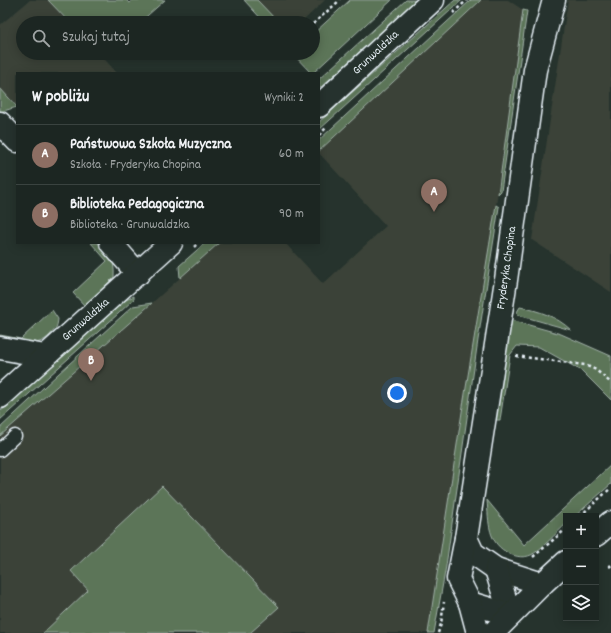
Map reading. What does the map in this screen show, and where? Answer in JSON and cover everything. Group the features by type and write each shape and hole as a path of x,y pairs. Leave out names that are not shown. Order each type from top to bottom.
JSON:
{"street":[{"name":"Grunwaldzka","path":"320,105 433,0"},
{"name":"Fryderyka Chopina","path":"478,633 470,603 458,579 466,538 494,354 535,70 554,0"},
{"path":"0,123 16,140"},
{"path":"112,244 138,274"},
{"name":"Grunwaldzka","path":"0,397 170,244"},
{"path":"0,348 45,356"},
{"path":"599,532 611,522"},
{"path":"466,538 472,553 496,569 542,584"},
{"path":"493,633 563,565"},
{"path":"496,569 510,615"},
{"path":"470,603 510,615"}],"lane":[{"path":"0,450 15,436"}],"path":[{"path":"320,18 340,0"},
{"path":"494,354 585,365 596,370 611,384"},
{"path":"583,513 611,488"},
{"path":"529,561 563,532"}],"shaded area":[{"path":"30,0 48,0 63,16 16,16 16,60 105,60 116,72 16,72 16,106 0,88 0,25"},
{"path":"257,0 325,0 308,16 272,16"},
{"path":"481,0 508,0 523,10 494,220 462,412 428,633 250,633 279,607 162,486 71,571 88,590 43,633 0,633 0,436 218,244 286,244 323,284 386,226 320,154 320,150"},
{"path":"568,0 611,0 611,292 532,240"}],"green space":[{"path":"48,0 126,0 129,3 133,0 165,0 147,16 63,16"},
{"path":"244,0 257,0 272,16 259,16"},
{"path":"350,0 392,0 314,72 310,72 299,60 320,60 320,28"},
{"path":"406,0 417,0 321,87 320,78"},
{"path":"455,0 462,0 320,129 320,121"},
{"path":"471,0 481,0 320,150 320,139"},
{"path":"523,10 527,11 501,191 498,194"},
{"path":"0,88 16,107 0,112"},
{"path":"496,205 499,207 478,340 446,566 434,633 428,633 462,412"},
{"path":"92,244 100,244 109,255 114,266 114,277 85,306 73,293 107,261"},
{"path":"204,244 218,244 180,278 179,266"},
{"path":"134,296 134,299 118,314 0,420 0,412 126,300"},
{"path":"152,303 0,436 0,428 133,306"},
{"path":"520,307 547,315 559,321 571,330 518,315 517,312"},
{"path":"52,310 58,319 57,324 54,331 45,339 33,344 0,341 0,335 21,339"},
{"path":"511,320 561,334 611,356 611,400 582,371 539,347 517,346 510,355 500,420 496,420"},
{"path":"611,465 611,484 578,513 563,513 563,527 535,553 526,557 510,554 497,544 493,538 489,524 487,500 524,545"},
{"path":"162,486 279,607 250,633 43,633 88,590 71,571"}],"place":[{"name":"Państwowa Szkoła Muzyczna","path":"434,212"},
{"name":"Biblioteka Pedagogiczna","path":"91,381"}]}
